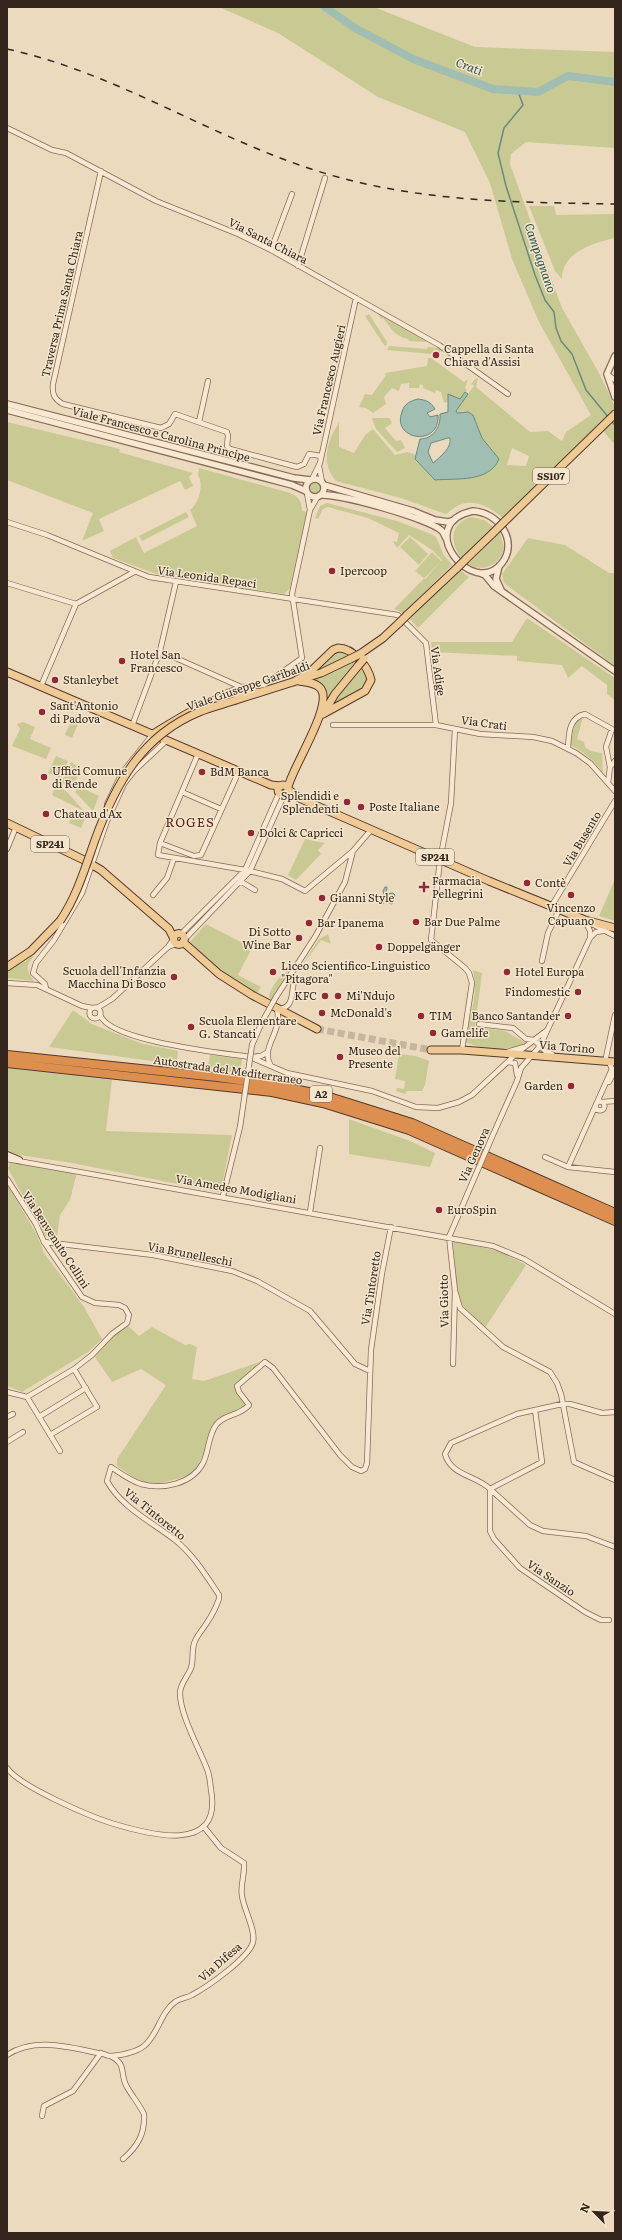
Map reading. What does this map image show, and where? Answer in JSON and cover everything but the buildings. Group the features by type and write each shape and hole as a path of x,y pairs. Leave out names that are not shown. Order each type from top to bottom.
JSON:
{"highway":[{"name":"Autostrada del Mediterraneo","path":"7,1055 217,1077 274,1085 323,1095 412,1123 615,1213"},
{"name":"Autostrada del Mediterraneo","path":"7,1063 272,1092 350,1110 410,1130 615,1221"}],"main road":[{"name":"SS107","path":"362,657 457,568 615,414"},
{"path":"296,681 308,673 333,650 338,648 353,654 364,666 371,680 368,688 323,714"},
{"name":"Viale Giuseppe Garibaldi","path":"19,960 35,948 60,921 77,890 112,797 137,758 165,732 198,712 296,681 350,660 362,657"},
{"path":"316,724 335,694 358,666 362,657"},
{"name":"SP241","path":"7,672 198,754 284,789 299,798 371,830 551,907 585,920 615,928"},
{"path":"284,789 316,724 324,700 323,691 317,684 296,681"},
{"path":"154,734 194,709 217,699 244,692 263,692"},
{"name":"SP241","path":"7,823 93,865 138,901 178,939 219,974 277,1009 317,1029"},
{"name":"SS107","path":"7,963 19,960"},
{"name":"SS107","path":"7,967 19,960"},
{"name":"Via Torino","path":"431,1050 503,1052 533,1057 609,1061"},
{"path":"7,1155 19,1160"}],"street":[{"name":"Via Santa Chiara","path":"7,128 52,150 66,153 156,201 238,234 271,250 439,345 508,394"},
{"name":"Traversa Prima Santa Chiara","path":"102,171 52,393 58,401 63,404 158,428 169,424 175,414 227,432 228,436 226,446 233,451 297,467 304,464 309,454 321,456"},
{"path":"298,266 325,178"},
{"path":"271,250 292,194"},
{"name":"Via Francesco Augieri","path":"311,479 319,466 356,298"},
{"path":"615,356 607,374 615,397"},
{"path":"607,374 615,380"},
{"path":"199,422 208,381"},
{"name":"Viale Francesco e Carolina Principe","path":"7,404 294,478 311,479 413,511 435,520 448,522 454,520"},
{"name":"Viale Francesco e Carolina Principe","path":"7,410 292,485 306,492 312,497 335,496 410,517 433,526 442,532 447,540"},
{"name":"Via Francesco Augieri","path":"319,466 323,483"},
{"path":"310,510 306,492 306,484 311,479"},
{"path":"194,709 213,697 241,687 264,685 302,658 292,594 310,510 324,490 323,483"},
{"path":"503,593 496,579 499,566 505,558 508,543 506,536 497,520 486,512 466,512 454,520 450,526 447,540 451,554 460,564 485,575 494,586 503,593 615,671"},
{"name":"Via Leonida Repaci","path":"7,522 47,535 149,577 398,615 410,625"},
{"path":"477,572 491,570 499,566"},
{"path":"41,686 76,604 134,572"},
{"path":"132,726 160,651 176,582"},
{"path":"7,583 76,604"},
{"name":"Via Adige","path":"410,625 426,643 436,725"},
{"path":"160,651 241,687"},
{"path":"568,748 569,728 581,715 585,714 613,730 606,747 610,767 608,783"},
{"name":"Via Crati","path":"333,725 436,725 480,734 533,737 552,741 568,748 590,763 615,791"},
{"path":"455,729 451,803 440,860 432,940 469,973 472,983 462,1050"},
{"path":"76,904 71,894 110,795 134,756 154,734"},
{"path":"46,988 45,984 33,973 34,967 54,940 76,904 93,865 108,821 124,784 134,771 167,740"},
{"path":"198,754 160,843 158,855 247,871 282,879 306,891 353,852 371,830"},
{"path":"610,767 615,761"},
{"path":"160,843 194,856 201,855 239,771"},
{"path":"95,1018 101,1014 112,999 240,882 247,871 284,789"},
{"path":"182,792 221,809"},
{"name":"Via Busento","path":"551,907 615,801"},
{"path":"7,848 16,827"},
{"path":"223,1196 240,1126 252,1045 262,1022 276,997 298,964 345,882 353,852"},
{"path":"153,896 167,878 174,858"},
{"path":"178,939 247,871"},
{"path":"240,882 255,890"},
{"path":"542,961 548,933 559,910"},
{"path":"585,920 615,936"},
{"path":"585,920 590,931 590,938"},
{"path":"540,1046 590,938 596,932 603,930"},
{"path":"271,1067 268,1062 268,1052 278,1024 277,1009 287,1008 290,1005 298,964"},
{"path":"287,981 292,978 294,981"},
{"path":"9,983 33,984 46,988 82,1006 95,1008 101,1014 105,1023"},
{"path":"90,1014 95,1008 112,999"},
{"path":"82,1006 95,1018 145,1039 250,1057 261,1056 268,1052"},
{"path":"600,1102 612,1069 609,1061 615,1015"},
{"path":"479,1024 510,1026 526,1039 534,1040 548,1054 609,1061"},
{"path":"250,1057 287,1073 372,1091 416,1107 438,1108 459,1102 472,1095 526,1046 546,1031"},
{"path":"503,1052 526,1046"},
{"name":"Via Genova","path":"449,1237 517,1081 520,1068 533,1057 540,1046"},
{"path":"508,1062 515,1063 517,1081"},
{"path":"568,1167 615,1070"},
{"path":"600,1102 615,1101"},
{"path":"310,1212 320,1148"},
{"path":"545,1157 568,1167 615,1172"},
{"name":"Via Amedeo Modigliani","path":"7,1158 493,1246 511,1253 615,1314"},
{"name":"Via Benvenuto Cellini","path":"7,1179 36,1224 44,1242 82,1297 95,1303 125,1308 129,1315 127,1323 112,1334 92,1355 74,1369 27,1397"},
{"name":"Via Tintoretto","path":"204,1827 212,1814 211,1788 208,1770 197,1747 180,1699 180,1690 191,1667 195,1641 209,1620 219,1599 219,1595 177,1542 135,1511 113,1491 107,1480 112,1467 141,1484 162,1486 182,1482 197,1473 204,1462 215,1427 221,1419 244,1410 249,1405 239,1392 237,1386 265,1362 273,1368 340,1455 352,1467 361,1471 365,1469 367,1463 371,1350 380,1281 391,1227"},
{"name":"Via Giotto","path":"449,1237 455,1291 453,1364"},
{"name":"Via Brunelleschi","path":"44,1242 154,1255 232,1271 257,1281 310,1311 356,1364 370,1371"},
{"path":"455,1291 460,1308 498,1342 550,1372 557,1383 574,1462 615,1480"},
{"path":"50,1435 98,1407 74,1369"},
{"path":"39,1417 86,1388"},
{"path":"7,1392 27,1397 60,1451"},
{"path":"615,1412 602,1413 570,1404 562,1404 535,1410 505,1419 457,1440 448,1447 445,1454 451,1467 468,1477 480,1481 530,1525 543,1531 586,1536 615,1547"},
{"path":"490,1490 542,1462 535,1410"},
{"path":"7,1417 13,1414"},
{"path":"7,1442 23,1432"},
{"name":"Via Sanzio","path":"490,1490 490,1531 494,1539 520,1568 585,1612 601,1620 609,1620"},
{"path":"7,1768 35,1789 89,1816 135,1831 182,1836 204,1827"},
{"name":"Via Difesa","path":"7,2055 19,2048 36,2044 110,2056 137,2050 151,2039 160,2019 176,2001 203,1989 243,1958 253,1944 254,1934 246,1916 242,1897 241,1889 245,1873 244,1864 221,1848 204,1827"},
{"path":"42,2116 44,2106 74,2091 102,2054"},
{"path":"110,2056 117,2059 121,2065 126,2086 144,2114 141,2139 136,2148 123,2159"}],"green space":[{"path":"219,7 374,7 475,47 615,52 615,148 526,142 511,154 510,164 562,308 599,373 615,406 615,445 598,425 503,518 494,511 477,503 465,503 459,505 446,514 401,498 336,481 329,471 327,459 328,447 339,422 339,447 354,453 365,435 373,429 395,455 408,452 416,455 415,460 435,479 480,476 488,472 497,463 482,438 476,421 464,411 457,413 456,410 474,386 472,384 470,386 475,379 478,378 476,387 530,432 548,431 562,441 566,432 591,415 539,322 512,259 490,183 465,132 378,97 278,33","holes":["512,448 529,456 526,466 507,465"]},
{"path":"529,206 554,206 556,215 615,214 615,238 589,246 573,255 563,270 562,279 555,271"},
{"path":"377,313 425,339 426,342 409,341 408,339 403,338 393,331"},
{"path":"369,314 387,342 386,346 365,316"},
{"path":"389,346 427,349 428,347 441,348 440,352 434,350 431,354 387,350"},
{"path":"428,358 431,358 464,382 468,379 465,388 467,390 460,399 448,395 448,402 444,403 441,392 436,390 435,393 423,388 423,385 420,384 419,388 409,388 409,383 401,384 399,391 392,388 384,397 386,404 373,413 366,408 359,407 365,394 372,395 386,375 385,373 427,366"},
{"path":"389,418 392,423 385,428 396,441 401,440 405,448 397,452 376,429 372,419"},
{"path":"7,422 120,449 119,452 193,473 189,477 193,486 185,490 180,481 99,519 104,531 82,541 93,513 7,480"},
{"path":"199,468 290,493 296,496 299,500 302,511 307,512 290,588 284,594 159,575 113,558 110,551 136,537 144,553 197,526 190,510 196,503 200,494 201,484 198,475"},
{"path":"315,481 320,483 322,488 320,493 315,495 310,493 308,488 310,483"},
{"path":"327,503 397,521 431,534 436,537 444,555 452,565 403,613 394,609 442,560 432,550 409,535 397,548 393,541 397,542 399,533 368,518 328,507 323,509 318,519 315,518 320,506"},
{"path":"186,512 189,517 142,541 139,536"},
{"path":"472,517 484,520 495,528 463,559 455,547 455,529 464,520"},
{"path":"500,533 504,548 499,559 495,563 490,566 479,568 468,564"},
{"path":"410,537 428,554 419,565 400,547"},
{"path":"528,538 565,545 609,573 615,573 615,666 504,583 502,574"},
{"path":"432,552 441,561 425,579 415,571"},
{"path":"459,569 469,577 418,628 409,618"},
{"path":"527,618 615,678 615,700 607,694 607,685 582,666 568,678 562,665 517,661 517,656 432,652 431,642 512,642"},
{"path":"339,649 351,655 312,673"},
{"path":"362,656 341,681 326,703 312,680"},
{"path":"361,666 369,678 366,687 333,707 330,704"},
{"path":"583,717 577,739 584,742 585,747 591,751 602,753 603,772 588,756 570,745 575,725"},
{"path":"71,721 78,724 72,738 65,735"},
{"path":"23,722 35,727 30,739 51,748 46,759 12,746 20,729 17,724"},
{"path":"56,756 68,761 60,778 48,773"},
{"path":"71,762 81,769 72,789 62,782"},
{"path":"56,784 67,792 84,811 52,795"},
{"path":"78,786 99,796 93,811 75,792"},
{"path":"74,813 85,818 81,828 69,823"},
{"path":"305,839 325,843 318,850 321,854 296,880 288,875"},
{"path":"615,879 615,921 599,916"},
{"path":"206,924 252,948 238,975 261,987 257,993 221,972 190,942"},
{"path":"328,934 331,944 321,940 299,970 319,939"},
{"path":"35,952 28,965 28,971 34,981 7,978 7,970 26,961"},
{"path":"473,970 482,973 475,1027 505,1031 526,1043 525,1045 509,1048 487,1048 465,1042 473,1006 475,988"},
{"path":"285,972 289,972 271,1000 269,997 273,986"},
{"path":"73,1010 92,1024 140,1043 178,1051 177,1061 208,1066 210,1055 242,1059 240,1073 49,1047"},
{"path":"399,1054 416,1056 429,1061 425,1085 422,1091 407,1091 405,1094 396,1091 397,1088 404,1089 405,1081 395,1079"},
{"path":"7,1068 112,1080 106,1131 232,1135 221,1190 218,1192 72,1163 7,1153"},
{"path":"349,1119 410,1141 435,1153 430,1167 349,1154"},
{"path":"11,1161 77,1172 70,1200 60,1215 57,1237 45,1236 8,1168"},
{"path":"7,1184 37,1235 44,1253 84,1307 102,1339 88,1352 22,1392 7,1386"},
{"path":"453,1241 499,1251 526,1265 485,1328 462,1305 457,1292"},
{"path":"128,1326 139,1336 152,1327 185,1345 190,1344 197,1347 192,1379 204,1381 260,1362 234,1386 246,1405 219,1418 211,1427 203,1455 193,1474 159,1484 139,1481 117,1466 117,1459 166,1385 141,1369 112,1382 95,1357 113,1335"}],"shaded area":[{"path":"465,392 468,394 456,411 457,413 468,412 473,415 482,438 499,459 494,467 480,476 462,479 435,480 415,459 420,439 432,435 438,428 440,414 448,412 448,394 460,399","holes":["450,438 447,449 433,463 428,452 431,443"]},
{"path":"418,399 428,402 435,409 427,413 430,417 438,415 437,425 432,432 425,436 409,434 403,429 400,422 404,407 410,402"},
{"path":"385,887 387,887 386,894 393,893 395,895 392,904 386,902 382,904 379,902 385,897 383,891"}],"waterway":[{"name":"Crati","path":"325,7 355,28 413,59 493,89 538,92 568,76 615,82"},
{"name":"Campagnano","path":"510,90 519,94 523,105 504,128 498,153 506,186 535,275 545,300 554,312 556,328 561,341 572,354 586,390 609,418"},
{"name":"Campagnano","path":"611,421 615,425"}],"tunnel":[{"path":"317,1029 431,1050"}],"railway":[{"path":"7,49 80,71 116,85 255,148 331,175 371,185 451,197 532,202 615,204"}],"place":[{"name":"Cappella di Santa Chiara d'Assisi","path":"436,355"},
{"name":"Ipercoop","path":"332,571"},
{"name":"Hotel San Francesco","path":"122,661"},
{"name":"Stanleybet","path":"55,680"},
{"name":"Sant'Antonio di Padova","path":"42,712"},
{"name":"BdM Banca","path":"202,772"},
{"name":"Uffici Comune di Rende","path":"44,777"},
{"name":"Splendidi e Splendenti","path":"347,802"},
{"name":"Poste Italiane","path":"361,807"},
{"name":"Chateau d'Ax","path":"46,814"},
{"name":"Dolci & Capricci","path":"251,833"},
{"name":"Contè","path":"527,883"},
{"name":"Farmacia Pellegrini","path":"424,887"},
{"name":"Vincenzo Capuano","path":"571,895"},
{"name":"Gianni Style","path":"322,898"},
{"name":"Bar Due Palme","path":"416,922"},
{"name":"Bar Ipanema","path":"309,923"},
{"name":"Di Sotto Wine Bar","path":"299,938"},
{"name":"Doppelgänger","path":"379,947"},
{"name":"Liceo Scientifico-Linguistico \"Pitagora\"","path":"273,972"},
{"name":"Hotel Europa","path":"507,972"},
{"name":"Scuola dell'Infanzia Macchina Di Bosco","path":"174,977"},
{"name":"Findomestic","path":"578,992"},
{"name":"KFC","path":"325,996"},
{"name":"Mi'Ndujo","path":"338,996"},
{"name":"McDonald's","path":"322,1013"},
{"name":"TIM","path":"421,1016"},
{"name":"Banco Santander","path":"568,1016"},
{"name":"Scuola Elementare G. Stancati","path":"191,1027"},
{"name":"Gamelife","path":"433,1033"},
{"name":"Museo del Presente","path":"340,1057"},
{"name":"Garden","path":"571,1086"},
{"name":"EuroSpin","path":"439,1210"}],"district":[{"name":"ROGES","path":"190,822"}]}
